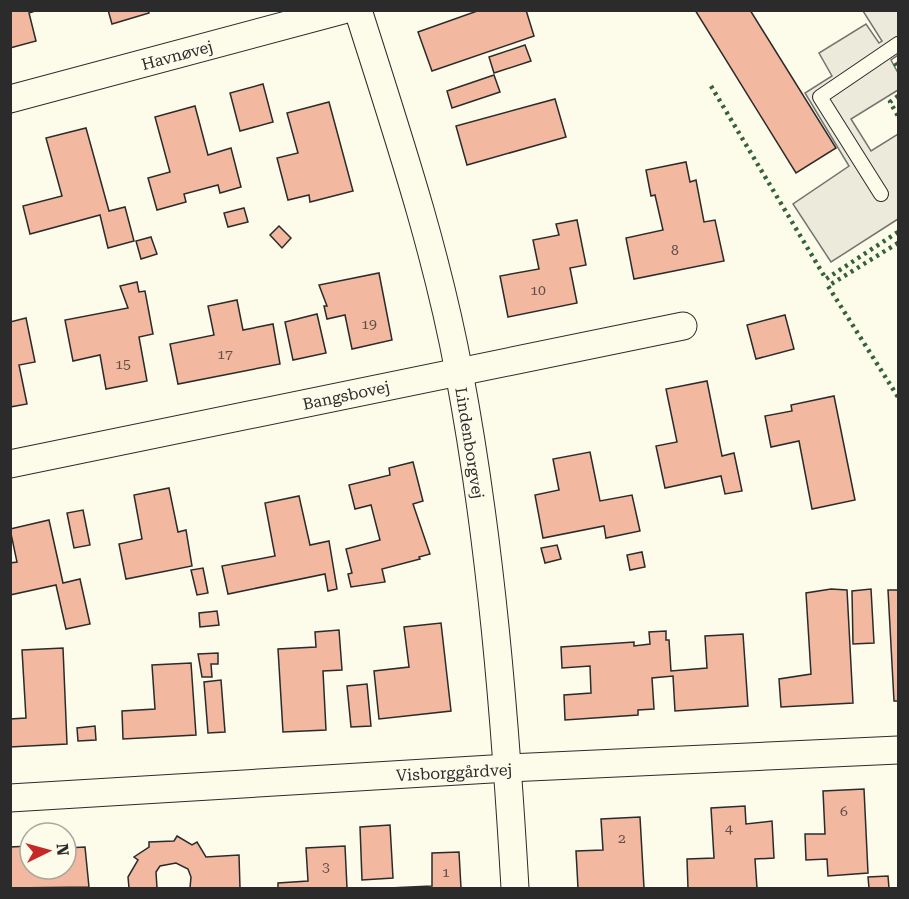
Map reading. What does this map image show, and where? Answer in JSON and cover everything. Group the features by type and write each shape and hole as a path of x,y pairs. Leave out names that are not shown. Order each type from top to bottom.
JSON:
{"street":[{"name":"Havnøvej","path":"10,99 343,10"},
{"name":"Lindenborgvej","path":"358,10 426,226 459,371 489,569 508,768 515,888"},
{"name":"Bangsbovej","path":"10,464 682,326"},
{"name":"Visborggårdvej","path":"10,798 508,768 898,750"}],"lane":[{"path":"881,194 820,97 898,44"}],"shaded area":[{"path":"863,11 898,11 898,55 891,60 898,73 898,90 851,119 871,151 898,134 898,219 831,262 793,204 849,166 805,93 832,76 819,53 866,24 879,43 882,41"}],"building":[{"path":"10,10 38,10 29,13 36,41 10,48"},
{"path":"108,10 148,10 149,13 112,24"},
{"path":"480,10 526,10 534,36 432,71 418,32"},
{"path":"695,10 750,10 836,148 796,173"},
{"path":"525,45 531,61 494,73 489,57"},
{"path":"494,75 500,92 452,108 447,91"},
{"path":"263,84 273,122 240,131 230,93"},
{"path":"555,99 566,137 467,165 456,126"},
{"path":"329,102 353,191 310,202 309,195 288,200 277,158 298,153 287,113"},
{"path":"195,106 208,155 231,148 241,187 220,193 218,185 184,194 186,202 157,210 148,178 170,172 155,117"},
{"path":"86,128 109,211 125,207 134,241 108,248 100,215 30,234 23,206 62,196 46,138"},
{"path":"686,162 690,182 696,180 704,222 715,220 724,261 634,279 626,238 663,230 655,195 651,196 646,170"},
{"path":"244,208 248,222 228,227 224,213"},
{"path":"577,220 586,265 570,268 577,303 508,317 500,276 539,269 533,240 559,235 556,224"},
{"path":"279,226 291,238 282,248 270,235"},
{"path":"151,237 157,254 141,259 136,241"},
{"path":"379,273 392,340 352,349 345,315 327,319 324,306 327,306 319,285"},
{"path":"137,282 139,292 145,291 153,334 139,337 147,381 106,389 100,355 73,361 65,320 128,308 120,286"},
{"path":"237,300 243,330 273,324 280,364 178,384 170,344 214,335 208,306"},
{"path":"317,314 326,353 293,360 285,322"},
{"path":"785,315 794,349 756,359 747,325"},
{"path":"26,318 35,362 19,365 27,404 10,407 10,322"},
{"path":"707,381 722,456 734,453 742,491 725,494 721,476 665,488 656,446 677,442 666,389"},
{"path":"834,396 855,500 812,509 799,441 771,447 765,416 792,411 791,405"},
{"path":"590,452 600,501 632,495 640,531 606,538 604,526 543,538 535,495 559,490 553,459"},
{"path":"413,462 423,501 413,504 430,554 382,569 385,582 351,587 348,574 352,573 346,549 380,540 371,505 355,509 349,485 390,475 389,468"},
{"path":"169,488 178,532 186,530 192,566 126,579 119,544 142,539 134,495"},
{"path":"299,496 310,545 329,541 337,589 328,591 325,574 228,594 222,566 275,556 265,503"},
{"path":"83,510 90,545 74,548 67,513"},
{"path":"49,520 63,583 80,579 90,624 66,629 56,585 10,595 10,563 17,562 10,529"},
{"path":"557,545 561,559 545,563 541,548"},
{"path":"642,552 645,567 630,570 627,555"},
{"path":"203,568 208,593 197,595 191,570"},
{"path":"831,589 847,590 853,703 781,707 779,679 811,674 806,593"},
{"path":"871,589 874,643 853,644 852,591"},
{"path":"888,590 898,590 898,701 894,701"},
{"path":"217,611 219,625 200,627 199,613"},
{"path":"441,623 451,711 379,719 374,671 409,667 404,627"},
{"path":"339,630 342,670 323,671 326,730 283,732 278,649 316,647 315,632"},
{"path":"666,631 666,640 669,640 671,671 707,668 705,636 743,634 748,706 675,711 673,676 652,678 654,709 638,710 638,715 565,720 564,695 591,693 590,666 562,668 561,647 634,642 634,646 650,644 649,632"},
{"path":"63,648 67,744 10,747 10,719 26,718 22,650"},
{"path":"218,653 218,664 211,664 212,677 202,677 198,654"},
{"path":"191,663 196,735 123,739 122,711 155,709 152,665"},
{"path":"221,680 225,732 208,733 204,682"},
{"path":"367,684 371,726 351,727 347,686"},
{"path":"95,726 96,740 78,741 77,728"},
{"path":"864,789 868,873 828,876 827,859 806,860 805,834 825,834 823,791"},
{"path":"745,806 746,824 772,821 774,858 755,859 757,888 688,888 687,859 714,858 711,808"},
{"path":"640,817 644,888 578,888 576,851 603,850 601,819"},
{"path":"390,825 393,878 362,880 360,827"},
{"path":"177,836 192,845 197,842 206,857 239,855 240,888 190,888 191,877 188,869 176,863 160,866 156,872 157,888 129,888 128,877 138,860 134,857 149,847 149,842 174,841"},
{"path":"345,846 347,888 278,888 278,883 308,881 306,848"},
{"path":"10,847 18,847 18,881 78,881 78,847 85,847 89,887 10,888"},
{"path":"459,852 461,888 389,888 432,886 432,853"},
{"path":"888,876 889,888 869,888 868,877"}],"hedge":[{"path":"895,63 898,68"},
{"path":"711,86 826,279 898,232"},
{"path":"898,96 890,102 898,116"},
{"path":"898,243 828,286 898,397"}]}
